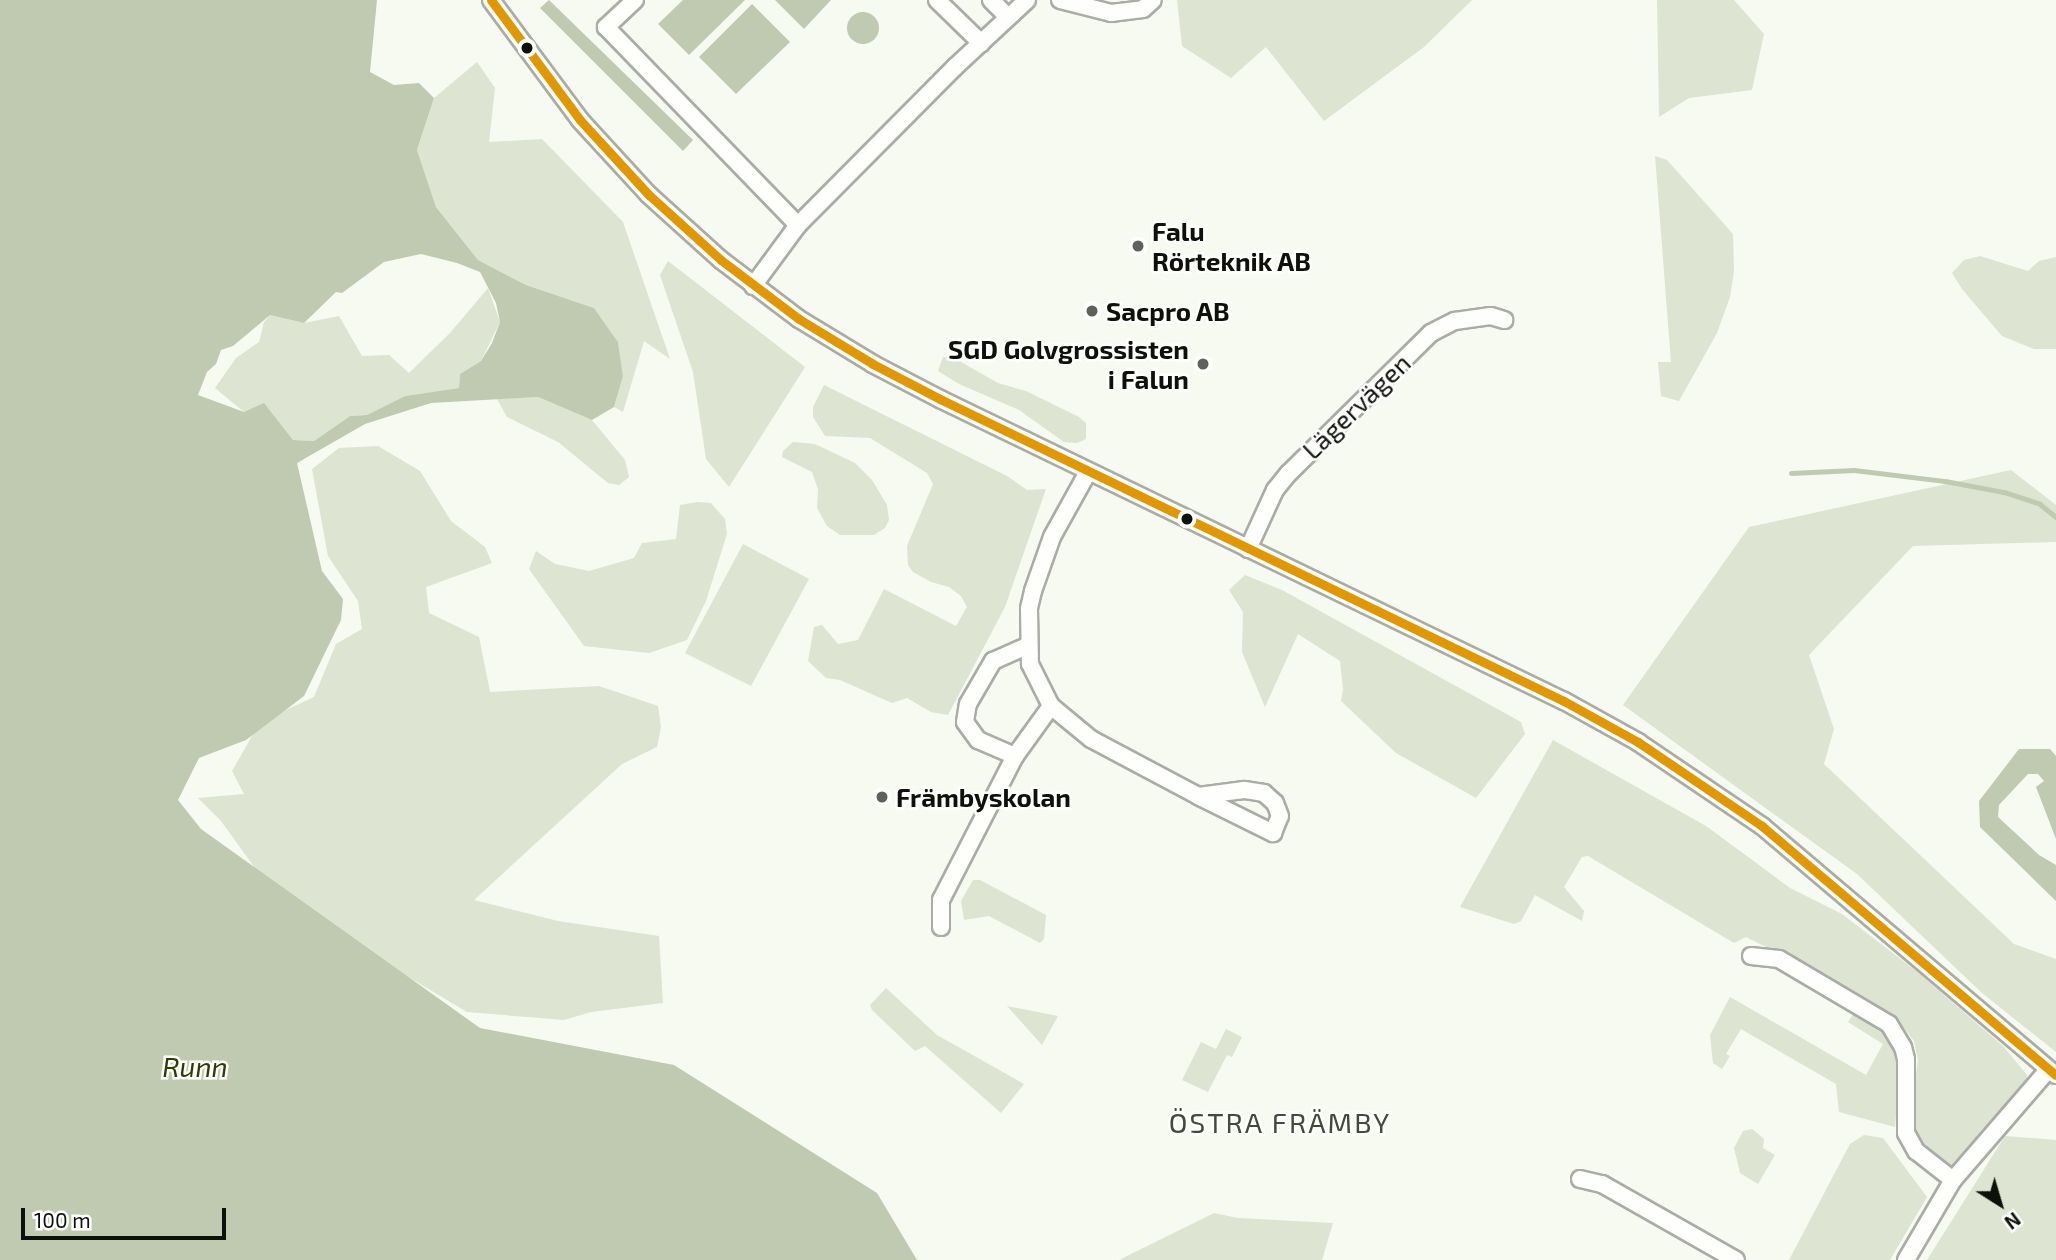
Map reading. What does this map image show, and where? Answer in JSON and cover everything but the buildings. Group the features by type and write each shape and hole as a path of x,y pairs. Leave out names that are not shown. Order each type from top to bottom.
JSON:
{"street":[{"path":"491,0 546,77 611,156 683,228 753,286 799,319 873,364 1088,472 1564,701 1638,742 1701,782 1797,855 2052,1073 1954,1180 1906,1260"},
{"path":"635,0 606,27 798,225"},
{"path":"937,0 981,43"},
{"path":"991,0 1009,17"},
{"path":"753,286 798,225 1027,0"},
{"path":"1060,0 1111,13 1143,9 1153,0"},
{"name":"Lägervägen","path":"1248,549 1275,490 1289,473 1431,333 1455,321 1491,316 1504,320"},
{"path":"1088,472 1052,537 1038,573 1029,609 1027,646 1030,664 1051,706 1091,739 1198,796"},
{"path":"1015,756 978,740 965,722 968,704 993,662 1027,646"},
{"path":"941,927 940,900 1015,756 1051,706"},
{"path":"1751,957 1779,959 1889,1024 1903,1047 1906,1059 1906,1133 1916,1151 1954,1180"},
{"path":"1580,1179 1602,1184 1736,1260"}],"shaded area":[{"path":"1177,0 1472,0 1424,47 1324,121 1266,47 1231,78 1182,46"},
{"path":"1657,0 1734,0 1764,34 1752,90 1689,98 1659,117"},
{"path":"477,62 495,88 489,142 542,139 623,222 670,359 644,341 623,412 614,407 623,376 618,342 594,308 526,285 478,260 436,207 417,150 434,98"},
{"path":"1655,156 1667,160 1733,234 1734,271 1730,297 1717,333 1679,401 1661,396 1658,362 1671,362"},
{"path":"1980,256 2028,271 2039,261 2056,257 2056,349 2034,349 2002,336 1962,289 1952,273 1964,260"},
{"path":"668,261 805,367 729,487 706,459 693,372 660,275"},
{"path":"488,288 500,322 481,361 460,374 459,388 405,396 367,415 350,416 314,441 293,440 264,404 244,412 215,388 236,358 259,342 264,322 270,315 304,323 339,316 362,356 389,355 409,373 450,333"},
{"path":"943,357 954,358 998,383 1026,391 1079,417 1086,423 1086,439 1077,443 1064,442 1019,410 959,384 938,371"},
{"path":"824,385 1007,476 1027,490 1046,489 1005,607 948,715 931,712 907,698 892,703 840,680 826,678 808,661 814,627 822,625 838,644 858,640 884,589 956,626 967,607 961,596 949,587 931,582 913,572 908,565 907,546 933,484 927,473 870,438 825,436 813,417 813,407"},
{"path":"538,397 592,420 625,460 629,477 619,485 608,483 558,442 507,417 497,399"},
{"path":"793,442 815,444 855,463 872,480 887,505 889,520 885,528 874,535 840,535 827,526 817,508 818,489 812,472 782,457 783,451"},
{"path":"378,446 420,471 451,521 485,547 492,563 426,587 429,613 479,637 490,692 599,686 658,706 661,727 657,747 622,764 474,900 558,921 659,936 663,1003 591,1012 564,1020 467,1012 308,917 268,886 221,821 198,798 244,794 232,771 260,722 314,697 336,644 362,629 358,601 328,556 312,469 339,448"},
{"path":"2011,470 2056,505 2056,542 1913,546 1809,655 1834,729 1824,764 2014,944 2056,959 2056,1052 1982,993 1857,874 1623,705 1749,527"},
{"path":"711,503 725,519 727,534 706,601 687,640 649,653 584,646 529,569 536,551 555,564 589,571 634,558 642,543 676,539 680,505"},
{"path":"743,544 809,579 751,686 685,653"},
{"path":"1245,575 1282,590 1521,722 1525,734 1476,798 1396,753 1341,701 1343,690 1340,661 1298,634 1265,707 1242,652 1243,612 1229,590"},
{"path":"1553,740 1706,826 1790,888 1842,914 1915,970 2003,1046 2027,1075 2026,1092 1950,1172 1925,1149 1916,1136 1910,1117 1918,1060 1914,1041 1903,1027 1871,1001 1846,987 1746,937 1734,943 1588,856 1582,857 1564,887 1584,911 1582,921 1535,895 1521,921 1514,924 1460,907"},
{"path":"973,880 980,880 1046,915 1044,939 1040,943 989,916 964,920 961,901"},
{"path":"886,988 937,1035 1024,1084 1001,1113 925,1046 915,1051 872,1010 870,1005"},
{"path":"1730,997 1866,1075 1883,1044 1848,1022 1856,1010 1877,1022 1896,1044 1900,1069 1895,1127 1839,1112 1836,1084 1741,1029 1726,1054 1730,1056 1722,1069 1713,1063 1710,1035"},
{"path":"1007,1006 1058,1016 1042,1045"},
{"path":"1226,1029 1242,1037 1232,1057 1227,1055 1208,1092 1182,1080 1201,1042 1216,1049"},
{"path":"1752,1129 1764,1139 1763,1148 1775,1155 1758,1184 1740,1173 1734,1148 1743,1131"},
{"path":"1864,1135 1883,1138 1927,1197 1890,1260 1789,1260 1850,1144"},
{"path":"2005,1136 2056,1140 2056,1260 1927,1260"},
{"path":"1214,1213 1238,1218 1333,1223 1322,1260 1119,1260"}],"water":[{"name":"Runn","path":"0,0 377,0 370,72 394,85 419,83 434,98 417,150 436,207 478,260 526,285 594,308 618,342 623,376 614,407 592,420 538,397 431,403 365,424 297,463 322,571 343,599 341,620 304,696 246,740 199,758 178,800 201,829 480,1028 674,1065 877,1193 917,1260 0,1260","holes":["421,254 480,272 496,303 500,322 481,361 460,374 459,388 405,396 367,415 350,416 314,441 293,440 264,403 244,412 198,395 207,372 216,364 221,350 233,346 270,315 304,323 336,292 342,293 384,262"]},
{"path":"549,0 693,140 683,151 540,8"},
{"path":"683,0 745,0 689,55 658,24"},
{"path":"775,0 831,0 804,29"},
{"path":"752,4 790,42 736,94 699,57"},
{"path":"863,12 874,17 879,28 874,39 863,44 852,39 847,28 852,17"},
{"path":"2019,749 2050,749 2056,756 2056,839 2036,787 2044,781 2038,774 2028,774 1999,805 1998,817 2039,855 2056,865 2056,901 1980,827 1979,801"}],"waterway":[{"path":"1791,473 1854,470 1945,481 2004,492 2040,504 2056,517"}],"transit line":[{"path":"491,0 580,120 649,195 721,260 799,319 873,364 940,399 1564,701 1638,742 1762,826 2056,1075"}],"place":[{"name":"Falu Rörteknik AB","path":"1138,246"},
{"name":"Sacpro AB","path":"1092,311"},
{"name":"SGD Golvgrossisten i Falun","path":"1203,364"},
{"name":"Främbyskolan","path":"882,797"}],"district":[{"name":"ÖSTRA FRÄMBY","path":"1280,1122"}]}
